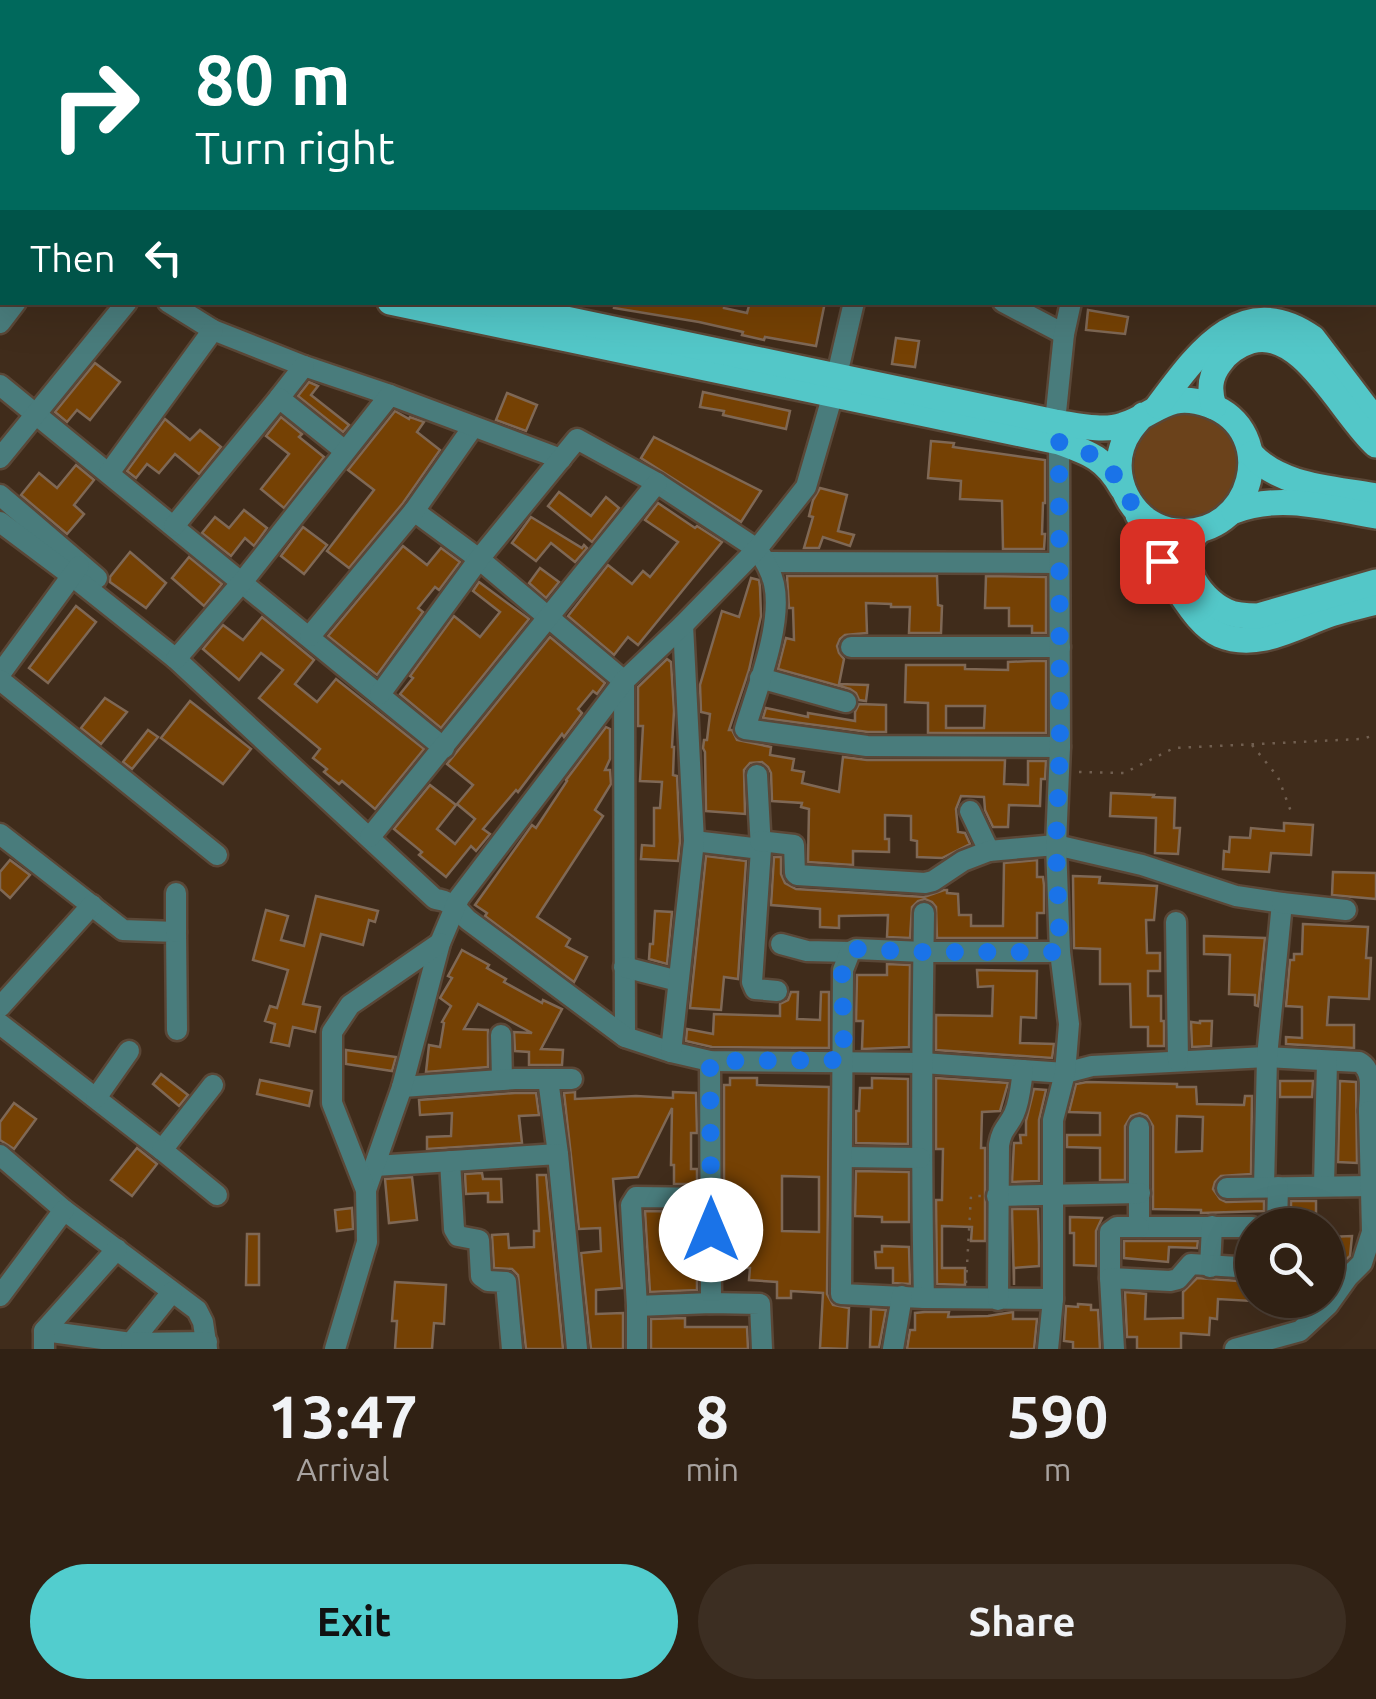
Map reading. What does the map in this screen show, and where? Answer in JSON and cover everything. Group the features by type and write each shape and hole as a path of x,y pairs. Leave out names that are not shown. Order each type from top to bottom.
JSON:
{"main road":[{"path":"406,305 835,384"},
{"path":"518,306 835,384 1057,432 1121,426 1150,411 1176,401 1196,401 1214,407 1244,435 1251,474 1246,494 1218,524 1199,531 1174,532 1149,522 1126,496 1118,468 1121,448 1130,430 1150,411 1194,359 1224,332 1267,320 1300,328 1313,338 1376,420"},
{"path":"1214,407 1210,384 1221,360 1242,344 1269,339 1284,344 1309,363 1376,445"},
{"path":"1057,432 1110,468 1178,590 1198,618 1218,634 1260,639 1376,602"},
{"path":"1250,454 1296,492 1376,516"},
{"path":"1234,511 1296,492 1376,496"},
{"path":"1199,531 1190,540 1186,561 1196,584 1224,610 1242,616 1258,616 1376,582"}],"street":[{"path":"0,458 125,305"},
{"path":"173,305 213,330 561,459"},
{"path":"335,1349 367,1242 366,1190 402,1087 449,903 624,680 762,555 806,487 853,305"},
{"path":"1009,305 1064,334"},
{"path":"1048,1349 1053,1299 1053,1120 1064,1073 1068,1024 1060,952 1056,845 1060,747 1057,432 1064,334 1070,305"},
{"path":"109,474 213,330"},
{"path":"174,526 304,366"},
{"path":"0,385 444,748"},
{"path":"180,654 390,395"},
{"path":"279,398 345,451"},
{"path":"310,636 414,511 473,428"},
{"path":"380,694 577,439 656,483 762,555 775,585 775,626 746,729 866,746 1060,747"},
{"path":"375,832 656,483"},
{"path":"0,495 76,570 180,654 468,920 624,1037 710,1061 844,1060 1064,1073 1092,1066 1266,1057 1366,1065 1373,1111 1372,1232 1362,1262 1345,1272"},
{"path":"414,511 480,560 624,680"},
{"path":"0,522 76,570"},
{"path":"762,555 1059,563"},
{"path":"76,570 0,677 217,855"},
{"path":"670,1052 694,842 683,625"},
{"path":"851,647 1060,647"},
{"path":"760,678 846,702"},
{"path":"624,680 624,1037"},
{"path":"757,775 761,845 752,982 754,989 777,992"},
{"path":"970,812 989,851"},
{"path":"0,834 123,930 176,932"},
{"path":"694,842 794,845 798,875 926,882 989,851 1056,845 1142,865 1236,896 1346,910"},
{"path":"176,892 177,1030"},
{"path":"1274,1208 1266,1057 1282,904"},
{"path":"0,1006 92,905"},
{"path":"893,1349 913,1297 923,1063 924,912"},
{"path":"1176,922 1178,1061"},
{"path":"366,1190 332,1103 332,1032 350,1005 440,942"},
{"path":"781,944 807,952 1060,952"},
{"path":"850,952 842,970 841,1294 1053,1299"},
{"path":"624,968 678,981"},
{"path":"0,1024 217,1194"},
{"path":"501,1035 502,1080"},
{"path":"96,1098 129,1052"},
{"path":"710,1061 712,1303"},
{"path":"1324,1185 1327,1062"},
{"path":"998,1300 998,1145 1016,1108 1023,1070"},
{"path":"402,1087 572,1078"},
{"path":"548,1079 577,1349"},
{"path":"162,1150 213,1085"},
{"path":"1139,1127 1139,1226"},
{"path":"374,1166 558,1154"},
{"path":"1,1158 198,1310 207,1345 109,1345 44,1340"},
{"path":"843,1158 920,1158"},
{"path":"450,1161 454,1229 458,1236 479,1240 481,1276 488,1281 506,1282 512,1349"},
{"path":"1227,1188 1372,1186"},
{"path":"997,1196 1140,1193"},
{"path":"637,1349 631,1205 636,1196 711,1198"},
{"path":"0,1296 64,1210"},
{"path":"1114,1349 1110,1232 1117,1227 1139,1226 1235,1227"},
{"path":"1210,1267 1212,1226"},
{"path":"44,1340 117,1249"},
{"path":"1110,1278 1170,1281 1178,1279 1191,1264 1235,1268"},
{"path":"131,1344 172,1292"},
{"path":"638,1306 760,1304 762,1349"},
{"path":"1235,1349 1300,1331 1314,1318"}],"path":[{"path":"1058,771 1124,773 1174,748 1361,739 1376,735"},
{"path":"1251,744 1278,776 1293,817"},
{"path":"965,1298 971,1196 997,1196"}],"shaded area":[{"path":"1186,414 1206,418 1229,437 1238,466 1234,486 1215,509 1186,518 1166,514 1143,495 1134,466 1138,446 1157,423"}],"building":[{"path":"724,305 747,313 749,305 824,305 816,346 765,337 764,340 699,322 614,308"},
{"path":"1088,310 1128,317 1125,334 1086,330"},
{"path":"896,338 919,341 915,367 892,364"},
{"path":"95,363 120,382 90,420 77,410 67,422 55,412"},
{"path":"309,382 318,386 311,395 349,425 343,432 298,396"},
{"path":"703,392 790,411 786,429 700,407"},
{"path":"507,393 537,405 526,431 496,420"},
{"path":"395,411 424,422 417,432 440,450 403,503 349,568 327,551 374,490 348,470"},
{"path":"281,417 324,457 284,508 261,489 289,454 266,436"},
{"path":"165,419 190,440 200,430 221,447 199,474 175,454 159,473 147,464 136,478 127,471"},
{"path":"654,437 761,491 741,522 641,458"},
{"path":"931,441 1045,460 1044,549 1003,549 1002,501 960,499 961,481 928,478"},
{"path":"76,465 94,480 74,505 84,514 67,534 21,495 39,473 57,488"},
{"path":"820,488 847,495 838,531 854,535 850,546 823,537 819,548 804,548 813,517 809,516 813,500"},
{"path":"559,492 591,516 606,497 619,508 592,542 548,506"},
{"path":"658,503 722,542 638,645 628,637 614,655 568,616 608,565 632,584 643,571 650,577 678,542 645,520"},
{"path":"244,510 267,528 254,546 245,538 231,556 202,533 215,517 229,528"},
{"path":"531,517 587,548 575,562 551,543 536,561 512,543"},
{"path":"303,527 327,545 304,574 281,556"},
{"path":"403,546 427,565 441,548 460,562 439,590 435,587 418,608 423,612 377,675 328,636"},
{"path":"130,552 166,583 146,608 110,582"},
{"path":"189,557 222,584 204,606 172,578"},
{"path":"540,568 559,582 546,598 529,583"},
{"path":"787,576 937,576 941,633 909,633 910,607 866,603 867,633 845,635 837,646 844,659 839,684 868,685 866,701 859,700 850,689 778,669 786,638 794,640"},
{"path":"986,576 1046,577 1046,633 1032,633 1032,626 1009,626 1009,608 985,608"},
{"path":"751,578 759,580 761,616 749,670 729,730 737,740 771,747 770,755 794,759 792,770 804,772 802,783 839,792 843,757 1005,760 1004,784 1028,785 1028,761 1046,761 1040,806 1009,805 1008,827 993,827 984,797 961,796 956,809 958,832 965,833 970,844 942,858 917,857 917,841 911,840 911,816 885,815 889,852 853,851 853,865 808,862 809,809 801,807 802,803 772,801 771,773 762,762 750,763 744,770 745,814 706,811 703,748 710,714 701,712 700,685 722,611 739,617"},
{"path":"479,582 529,619 441,728 400,694 454,616 480,637 500,612 473,591"},
{"path":"76,606 96,622 48,683 29,668"},
{"path":"262,617 314,660 295,684 317,702 336,679 424,749 375,809 342,781 339,784 324,772 327,769 313,758 320,749 259,698 283,670 261,653 239,680 203,649 223,625 243,640"},
{"path":"550,637 605,683 597,694 593,691 578,709 582,713 564,737 562,734 518,792 483,829 490,834 476,851 471,846 446,877 394,829 430,785 456,805 437,829 455,844 475,819 457,804 473,785 447,764"},
{"path":"667,659 671,662 674,711 678,861 641,859 642,845 654,846 654,808 660,808 662,782 640,781 643,726 638,726 638,687"},
{"path":"1046,661 1046,733 928,733 928,703 905,702 906,665 1008,670 1008,662","holes":["946,706 985,706 984,728 946,728"]},
{"path":"105,698 127,712 101,744 81,728"},
{"path":"190,701 251,749 223,784 161,738"},
{"path":"859,704 886,705 886,732 763,718 766,708 855,721"},
{"path":"606,727 610,729 610,759 605,770 610,770 611,784 595,810 603,816 537,917 570,939 566,946 587,957 574,982 475,905 532,825 536,828"},
{"path":"148,730 158,737 132,769 123,762"},
{"path":"1111,793 1175,798 1174,828 1180,828 1178,854 1155,853 1156,818 1110,816"},
{"path":"1284,823 1313,825 1311,855 1271,853 1269,872 1223,869 1230,837 1250,838 1251,828 1284,831"},
{"path":"706,856 746,861 738,979 724,977 721,1010 690,1008"},
{"path":"774,857 781,857 785,883 796,889 924,897 947,890 958,894 959,915 971,915 971,926 1003,926 1004,863 1037,860 1037,877 1043,877 1044,913 1037,913 1037,938 937,938 936,907 925,899 912,907 910,938 887,937 888,915 839,916 839,928 820,927 820,909 771,905"},
{"path":"10,860 30,875 10,898 0,889 0,872"},
{"path":"1333,872 1376,873 1376,899 1332,895"},
{"path":"1073,876 1100,877 1099,883 1157,886 1154,920 1146,920 1147,953 1160,953 1160,971 1148,971 1148,996 1161,996 1164,1046 1148,1046 1148,1027 1131,1027 1130,984 1100,984 1100,949 1074,948"},
{"path":"316,896 378,911 375,922 369,920 363,945 321,934 303,1004 320,1007 315,1032 293,1027 289,1046 271,1042 275,1024 265,1021 270,1006 277,1008 288,970 253,960 266,910 288,916 281,940 304,946"},
{"path":"655,911 672,912 667,964 649,959"},
{"path":"1303,924 1368,927 1369,999 1329,997 1327,1025 1354,1025 1354,1048 1286,1044 1286,1037 1302,1038 1302,1007 1286,1006 1290,960 1294,960 1294,954 1302,954"},
{"path":"1204,936 1265,938 1258,1006 1255,995 1229,994 1230,955 1204,954"},
{"path":"462,950 489,965 487,968 506,979 504,982 542,1003 543,1000 562,1009 541,1049 563,1050 562,1065 529,1065 529,1052 515,1051 514,1032 532,1033 478,1004 464,1029 488,1030 488,1067 426,1072 429,1045 440,1047 442,1022 451,1006 440,998"},
{"path":"887,964 910,965 909,1047 862,1049 863,1021 856,1021 857,975 887,975"},
{"path":"977,970 1037,971 1036,1018 1021,1017 1020,1043 1054,1044 1052,1058 936,1050 936,1015 992,1016 993,986 978,987"},
{"path":"791,992 798,992 797,1019 820,1020 821,992 829,992 829,1048 712,1047 686,1041 687,1029 713,1034 714,1014 780,1016 780,1004 788,1000"},
{"path":"1212,1021 1211,1046 1192,1047 1191,1022"},
{"path":"346,1050 396,1057 392,1071 346,1064"},
{"path":"161,1074 188,1095 179,1106 153,1084"},
{"path":"730,1078 757,1078 757,1085 829,1087 827,1294 833,1305 849,1308 847,1349 820,1348 823,1293 791,1291 791,1298 777,1298 777,1282 749,1280 750,1268 725,1267 728,1187 724,1186 724,1085 730,1085","holes":["782,1176 819,1177 819,1232 782,1231"]},
{"path":"872,1078 908,1079 908,1144 856,1143 860,1088 872,1088"},
{"path":"936,1078 1008,1083 1000,1111 982,1112 985,1241 971,1241 972,1227 942,1226 942,1268 965,1268 965,1285 937,1284 936,1200 942,1200 943,1149 936,1149"},
{"path":"260,1080 312,1091 309,1106 257,1094"},
{"path":"1280,1081 1313,1081 1312,1097 1280,1097"},
{"path":"1340,1081 1356,1082 1357,1163 1338,1162"},
{"path":"1087,1082 1196,1087 1197,1104 1244,1105 1245,1096 1252,1096 1251,1174 1221,1176 1213,1189 1226,1202 1264,1201 1264,1208 1201,1213 1153,1209 1153,1126 1147,1116 1131,1116 1125,1126 1125,1180 1100,1180 1100,1148 1067,1147 1067,1135 1100,1135 1100,1113 1069,1112 1076,1084","holes":["1177,1116 1203,1117 1202,1151 1176,1152"]},
{"path":"1034,1089 1046,1090 1039,1120 1039,1181 1012,1182 1014,1143 1021,1143 1020,1135 1026,1135"},
{"path":"575,1092 575,1099 673,1098 673,1092 696,1093 697,1133 691,1133 691,1169 697,1169 697,1184 674,1184 672,1108 638,1177 613,1179 622,1288 596,1290 596,1314 623,1313 623,1349 591,1349 581,1253 601,1251 600,1228 579,1229 564,1093"},
{"path":"536,1093 539,1115 519,1116 522,1143 427,1149 427,1137 451,1136 452,1113 420,1115 419,1100"},
{"path":"14,1103 36,1119 14,1149 0,1140 0,1122"},
{"path":"137,1148 157,1164 132,1196 111,1180"},
{"path":"856,1171 909,1172 909,1222 855,1216"},
{"path":"482,1173 483,1179 501,1179 502,1202 488,1202 488,1193 466,1194 465,1174"},
{"path":"537,1175 546,1175 563,1349 526,1349 518,1275 512,1269 494,1268 492,1235 508,1234 509,1248 534,1247 534,1231 539,1231"},
{"path":"412,1177 417,1220 389,1223 385,1179"},
{"path":"1291,1201 1316,1201 1316,1208 1291,1208"},
{"path":"352,1208 353,1229 337,1231 335,1210"},
{"path":"1012,1209 1038,1209 1039,1245 1039,1266 1014,1268 1014,1285"},
{"path":"645,1211 697,1212 697,1290 650,1292"},
{"path":"1070,1217 1102,1218 1096,1231 1096,1266 1074,1265"},
{"path":"247,1234 259,1234 259,1285 246,1285"},
{"path":"1345,1236 1352,1236 1350,1256 1345,1260"},
{"path":"1124,1241 1198,1241 1197,1248 1169,1247 1168,1262 1124,1258"},
{"path":"882,1246 909,1247 910,1284 893,1283 893,1268 876,1268 875,1252 882,1252"},
{"path":"1197,1278 1235,1281 1235,1300 1218,1299 1217,1319 1210,1318 1209,1335 1181,1333 1181,1349 1137,1349 1137,1337 1127,1337 1125,1292 1146,1294 1145,1319 1183,1318 1183,1292"},
{"path":"395,1282 446,1285 444,1324 434,1323 432,1349 395,1349"},
{"path":"1078,1304 1098,1310 1100,1349 1073,1349 1073,1342 1064,1341 1066,1306"},
{"path":"871,1309 886,1310 879,1347 870,1347"},
{"path":"949,1312 948,1317 1013,1312 1013,1319 1037,1319 1034,1349 907,1349 910,1330 915,1330 915,1313"},
{"path":"685,1318 685,1327 747,1327 748,1349 651,1349 651,1319"}],"route":[{"path":"711,1230 710,1061 844,1060 842,970 844,961 856,949 1060,952 1056,845 1060,747 1059,442 1087,452 1110,468 1162,561"}]}
